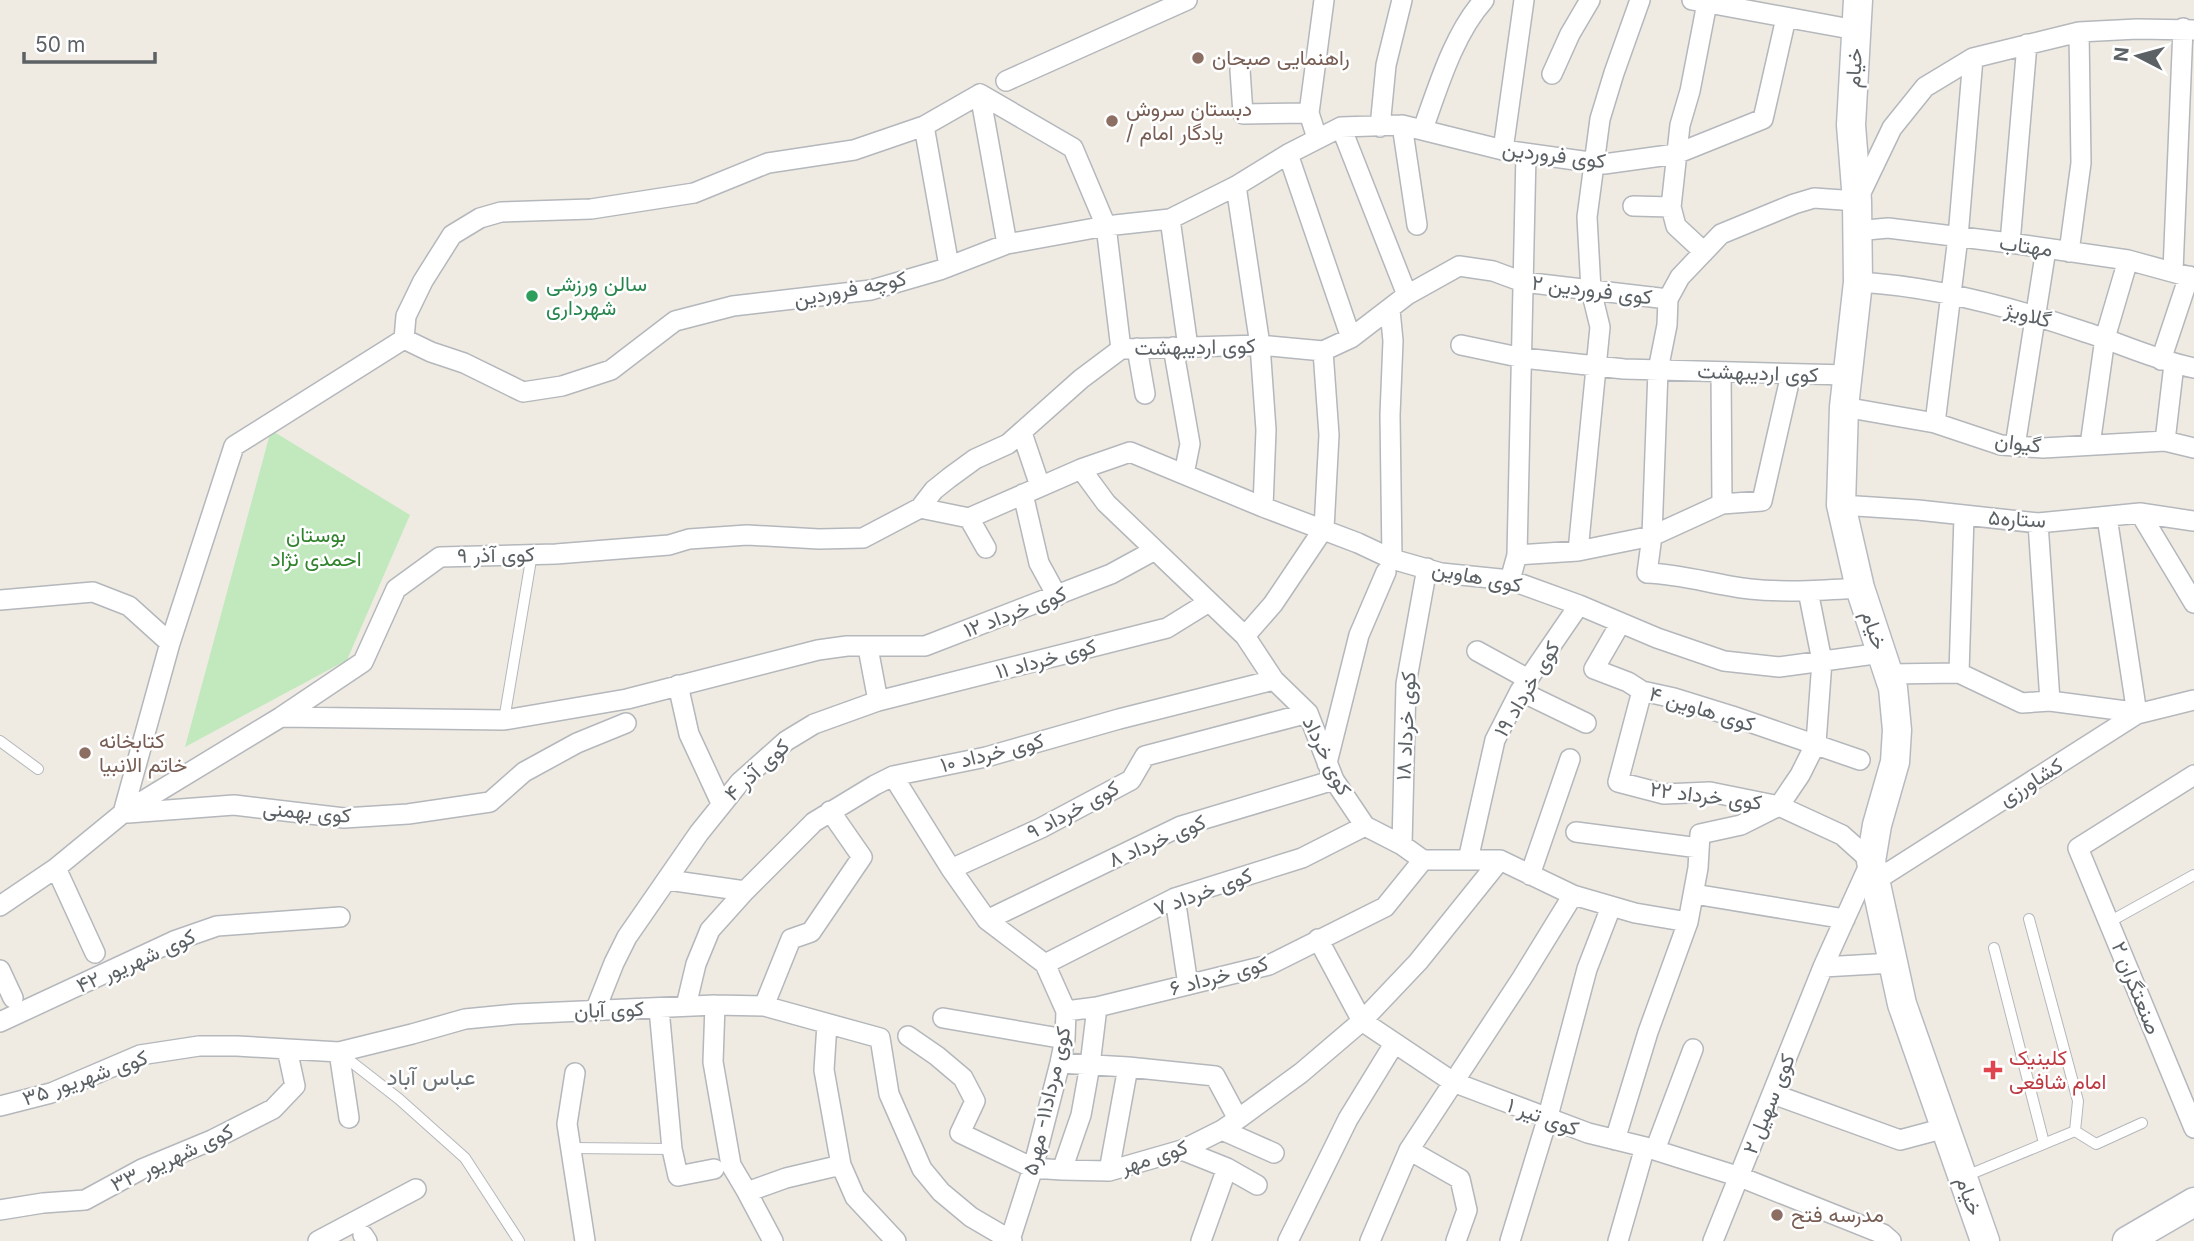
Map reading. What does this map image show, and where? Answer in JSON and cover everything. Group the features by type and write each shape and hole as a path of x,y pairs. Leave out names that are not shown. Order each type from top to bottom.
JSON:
{"street":[{"path":"1006,81 1187,0"},
{"path":"1317,138 1309,113 1324,0"},
{"path":"1380,127 1386,65 1402,0"},
{"path":"1423,129 1441,78 1474,11 1484,0"},
{"path":"1503,150 1524,0"},
{"path":"1552,74 1570,34 1590,0"},
{"path":"1578,551 1600,327 1591,290 1587,217 1600,119 1640,0"},
{"name":"خیام","path":"1858,0 1851,125 1857,201 1858,282 1844,407 1840,505 1860,588 1893,688 1897,730 1895,762 1877,825 1873,871 1902,1004 1985,1241"},
{"path":"1704,252 1676,226 1671,207 1680,125 1690,91 1700,1 1856,30 1865,0"},
{"name":"کوی فروردین","path":"1340,127 1402,125 1463,142 1593,164 1676,154 1763,119 1786,18"},
{"path":"1857,201 1892,128 1925,87 1973,58 2079,32 2189,29 2185,275 2168,362 2165,441"},
{"path":"2069,252 2081,163 2079,32"},
{"path":"2010,243 2027,44"},
{"path":"1935,423 1958,237 1973,58"},
{"path":"1240,70 1243,114 1309,113"},
{"path":"123,813 170,643 234,446 404,339 406,316 423,281 452,235 480,218 501,212 591,209 695,192 768,163 854,150 924,126 980,94"},
{"path":"980,94 1073,148 1106,226 1129,349 1145,394"},
{"path":"980,94 1007,244"},
{"path":"1402,125 1417,225"},
{"path":"924,126 949,265"},
{"path":"1245,636 1273,604 1321,533 1329,435 1324,351 1351,338 1407,295 1340,127"},
{"name":"کوچه فروردین","path":"404,339 464,363 523,392 562,386 611,370 675,321 733,306 871,290 1007,244 1106,226 1170,219 1236,186 1340,127"},
{"path":"1289,154 1351,338"},
{"path":"1510,580 1517,555 1526,154"},
{"path":"1236,186 1260,345 1266,430 1263,507"},
{"name":"کوی فروردین ۲","path":"1407,295 1459,266 1493,271 1523,282 1668,299 1680,277 1721,234 1814,198 1857,201"},
{"path":"1633,206 1671,207"},
{"path":"1170,219 1190,444 1184,474"},
{"name":"مهتاب","path":"1856,231 1888,228 2010,243 2128,260 2185,275"},
{"path":"2015,446 2046,249"},
{"path":"2090,445 2105,338 2128,260"},
{"name":"گلاویژ","path":"1858,282 1896,284 2035,316 2168,362 2194,368"},
{"path":"1668,299 1667,325 1658,370 1652,536 1647,573 1671,573 1751,589 1808,591 1860,588"},
{"path":"1330,772 1359,635 1389,565 1393,341 1390,310"},
{"name":"کوی اردیبهشت","path":"920,508 934,490 975,458 1008,444 1081,379 1129,349 1260,345 1324,351"},
{"name":"کوی اردیبهشت","path":"1461,345 1523,358 1597,366 1847,375"},
{"path":"1721,372 1722,504"},
{"path":"1517,555 1578,551 1652,536 1722,504 1762,501 1791,374"},
{"name":"گیوان","path":"1844,407 1935,423 2001,445 2043,448 2165,441 2194,448"},
{"path":"1022,433 1040,563 1057,596"},
{"name":"کوی هاوین","path":"969,518 1081,469 1130,452 1263,507 1389,565 1510,580 1579,605 1620,624 1724,661 1779,667 1802,666 1822,661 1885,664 1959,673"},
{"name":"کوی خرداد","path":"1081,469 1106,503 1245,636 1274,680 1308,713 1330,772 1365,826 1402,845 1423,860"},
{"name":"ستاره۵","path":"1840,505 1919,510 2039,523 2140,513 2193,518"},
{"path":"920,508 969,518 986,548"},
{"name":"کوی آذر ۹","path":"0,906 57,868 123,813 281,717 363,662 396,589 440,556 556,554 747,535 819,539 863,538 920,508"},
{"path":"2140,513 2194,603"},
{"path":"1964,516 1959,673 2022,703 2050,701 2126,710 2137,714 2107,517"},
{"path":"2039,523 2050,701"},
{"name":"کوی خرداد ۱۲","path":"281,717 503,720 627,699 818,650 847,646 925,646 1111,574 1155,550"},
{"name":"کوی خرداد ۱۸","path":"1402,845 1406,684 1427,568"},
{"path":"1615,1140 1648,1032 1688,922 1694,894 1700,834 1741,825 1779,806 1800,775 1816,743 1822,661 1808,591"},
{"path":"0,600 93,592 129,606 170,643"},
{"name":"کوی خرداد ۱۱","path":"878,701 1167,628 1209,602"},
{"name":"کوی خرداد ۱۹","path":"1468,860 1495,740 1524,685 1579,605"},
{"name":"کوی هاوین ۴","path":"1620,624 1594,669 1628,682 1642,691 1674,698 1816,743 1860,760"},
{"path":"868,648 878,701"},
{"path":"1477,651 1524,685 1586,723"},
{"name":"کوی خرداد ۱۰","path":"686,1006 696,964 710,930 814,822 830,811 894,776 986,757 1119,719 1274,680"},
{"path":"678,685 690,734 721,803"},
{"name":"کوی خرداد ۲۲","path":"1642,691 1618,782 1664,794 1710,792 1779,806 1842,835 1873,871"},
{"name":"کشاورزی","path":"1873,871 2137,714 2194,700"},
{"name":"کوی آذر ۴","path":"595,1011 627,937 721,803 755,766 786,741 814,724 878,701"},
{"name":"کوی خرداد ۹","path":"951,869 1041,828 1130,780 1145,756 1308,713"},
{"name":"کوی بهمنی","path":"123,813 234,805 344,818 408,814 490,802 524,772 577,743 626,723"},
{"path":"1530,875 1570,759"},
{"name":"کوی خرداد ۸","path":"987,920 1181,826 1330,772"},
{"name":"۲ صنعتگران","path":"2192,1117 2078,848 2194,775"},
{"path":"894,776 951,869 987,920 1045,964"},
{"path":"764,1006 791,939 811,932 862,857 830,811"},
{"name":"کوی خرداد ۷","path":"1045,964 1175,898 1302,858 1365,826"},
{"path":"1576,832 1699,848"},
{"path":"1423,860 1500,860 1573,895 1611,907 1688,922"},
{"name":"کوی خرداد ۶","path":"1066,1010 1097,1007 1269,965 1385,907 1423,860"},
{"name":"کوی مهر","path":"908,1036 963,1078 975,1101 960,1133 1033,1168 1109,1171 1182,1150 1230,1124 1301,1073 1362,1021 1418,962 1500,860"},
{"path":"57,868 95,953"},
{"name":"کوی سهیل ۲","path":"1713,1241 1823,967 1845,919 1873,871"},
{"path":"668,880 745,891"},
{"path":"1694,894 1845,919"},
{"path":"1370,1241 1409,1150 1573,895"},
{"path":"1175,898 1188,985"},
{"path":"1510,1241 1547,1119 1587,969 1611,907"},
{"name":"کوی شهریور ۴۲","path":"0,1022 17,1006 217,926 340,917"},
{"path":"1318,939 1362,1021"},
{"path":"1823,967 1893,963"},
{"name":"کوی مرداد۱۱- مهر۵","path":"1011,1241 1033,1168 1065,1039 1066,1010 1045,964"},
{"path":"0,971 17,1006"},
{"path":"715,1005 713,1062 730,1165 773,1241"},
{"name":"کوی آبان","path":"339,1052 465,1018 715,1005 764,1006 880,1038 889,1094 922,1169 951,1201 971,1217 1011,1241"},
{"path":"1062,1170 1081,1115 1097,1007"},
{"path":"659,1009 672,1149 678,1176 714,1169"},
{"path":"943,1018 1065,1039"},
{"name":"کوی تیر ۱","path":"1362,1021 1453,1082 1547,1119 1740,1177 1883,1234 1891,1241"},
{"path":"827,1024 824,1070 841,1165 855,1197 897,1241"},
{"path":"1288,1241 1348,1119 1394,1044"},
{"name":"کوی شهریور ۳۵","path":"0,1107 51,1093 140,1055 200,1046 339,1052"},
{"name":"کوی شهریور ۳۳","path":"0,1210 85,1200 142,1169 212,1140 273,1110 295,1086 287,1049"},
{"path":"1618,1241 1650,1148 1693,1049"},
{"path":"339,1052 349,1118"},
{"path":"1060,1063 1215,1076 1230,1124 1274,1153"},
{"path":"1109,1171 1128,1067"},
{"path":"575,1073 567,1124 585,1241"},
{"path":"1773,1094 1900,1140 1945,1128"},
{"path":"1182,1150 1227,1168 1257,1185"},
{"path":"1409,1150 1460,1179 1467,1210 1456,1241"},
{"path":"747,1192 786,1178 841,1165"},
{"path":"1201,1241 1227,1168"},
{"path":"318,1241 416,1189"},
{"path":"2127,1241 2194,1202"}],"lane":[{"path":"503,720 532,554"},
{"path":"0,741 38,769"},
{"path":"2109,922 2194,875"},
{"path":"2029,919 2078,1101 2075,1131"},
{"path":"1994,948 2044,1143"},
{"path":"339,1052 465,1158 519,1241"},
{"path":"2075,1131 2096,1144 2142,1123"},
{"path":"1962,1177 2075,1131"},
{"path":"571,1148 672,1149"}],"green space":[{"name":"بوستان احمدی نژاد","path":"271,430 410,515 347,660 185,747"}],"place":[{"name":"راهنمایی صبحان","path":"1198,58"},
{"name":"دبستان سروش / یادگار امام","path":"1112,121"},
{"name":"سالن ورزشی شهرداری","path":"532,296"},
{"name":"کتابخانه خاتم الانبیا","path":"85,753"},
{"name":"کلینیک امام شافعی","path":"1993,1070"},
{"name":"مدرسه فتح","path":"1777,1215"}],"district":[{"name":"عباس آباد","path":"431,1077"}]}
